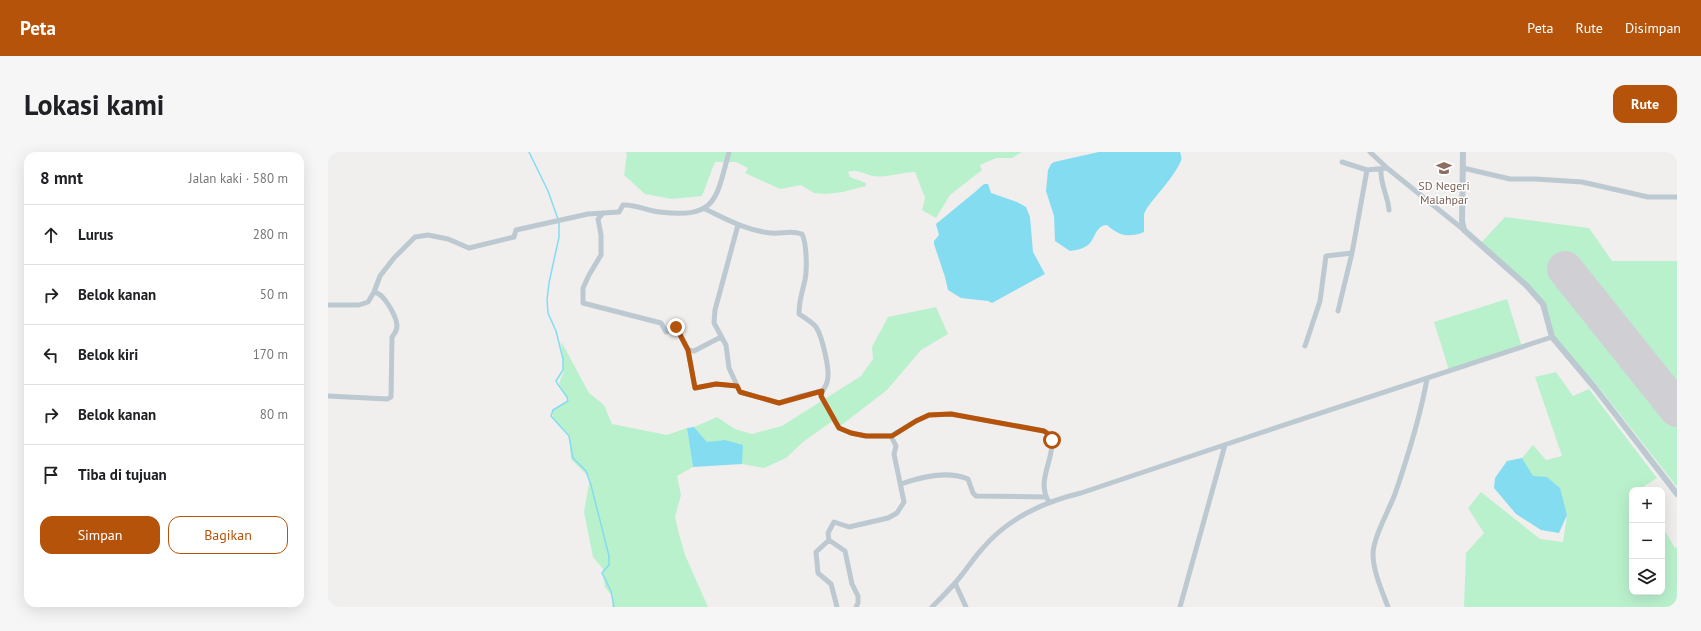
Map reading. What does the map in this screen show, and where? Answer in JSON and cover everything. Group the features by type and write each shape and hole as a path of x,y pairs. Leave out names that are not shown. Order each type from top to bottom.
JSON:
{"street":[{"path":"328,305 360,304 368,302 374,292 380,276 394,258 415,237 420,235 448,239 469,248 514,237 516,230 588,214 619,212 623,205 660,212 691,213 705,209 717,194 729,152"},
{"path":"1370,152 1387,168 1464,230 1526,285 1543,304 1552,337 1595,388 1677,494"},
{"path":"1463,152 1462,221 1464,230"},
{"path":"1342,162 1367,170 1381,170 1387,168"},
{"path":"1463,168 1510,179 1582,182 1648,197 1677,198"},
{"path":"1338,311 1352,252 1367,170"},
{"path":"1381,170 1381,179 1388,199 1389,210"},
{"path":"705,209 738,225 771,233 793,231 802,234 805,249 806,279 799,302 799,314 816,327 820,336 828,376 828,381 822,391 821,396 839,428 851,433 866,436 892,436 929,415 951,414 1044,431 1051,436 1052,445 1043,484 1049,502"},
{"path":"603,213 598,219 601,235 601,255 583,288 583,303 662,323 666,332 676,327 688,350 695,388 716,384 737,386"},
{"path":"738,225 714,310 714,322 726,345 729,368 740,392 779,403 822,391"},
{"path":"1306,346 1320,301 1326,256 1352,252"},
{"path":"328,396 388,399 391,397 392,337 396,331 397,323 386,300 378,292 374,292"},
{"path":"688,350 694,352 721,337"},
{"path":"932,607 955,583 982,548 996,535 1025,513 1049,502 1059,498 1081,494 1552,337"},
{"path":"1388,607 1375,566 1373,553 1421,413 1427,379"},
{"path":"856,607 858,603 858,596 852,584 845,551 829,540 828,533 834,522 849,527 888,518 897,513 904,502 894,454 896,446 892,436"},
{"path":"1180,607 1225,445"},
{"path":"900,484 921,477 942,475 962,476 968,478 973,493 976,496 1046,496"},
{"path":"829,540 816,552 818,573 831,584 837,607"},
{"path":"955,583 966,607"}],"green space":[{"path":"625,152 1022,152 1012,158 996,158 980,165 982,170 950,195 936,218 922,210 925,198 915,172 889,176 873,176 857,171 851,171 848,172 850,177 866,183 866,186 843,192 826,194 814,193 801,185 780,189 745,173 748,168 736,162 715,162 702,196 672,199 645,194 624,175 627,153"},
{"path":"1505,217 1589,228 1612,261 1677,261 1677,400 1675,397 1676,386 1658,363 1652,368 1590,291 1593,283 1576,260 1553,278 1571,300 1580,300 1641,376 1635,381 1653,404 1664,406 1677,421 1677,487 1597,385 1553,340 1540,299 1479,245"},
{"path":"1507,299 1522,347 1449,370 1434,322"},
{"path":"936,307 948,334 921,350 887,390 839,427 834,420 803,442 786,458 764,468 742,464 742,445 725,441 707,442 694,427 717,417 735,429 752,434 782,426 861,376 873,359 872,347 888,317"},
{"path":"561,341 589,393 604,405 612,424 667,435 687,428 693,467 677,476 681,495 675,517 685,555 708,607 612,607 613,597 605,587 603,569 593,557 584,512 590,478 571,459 569,435 553,418 552,410 569,401 559,383 564,371"},
{"path":"1556,372 1573,396 1589,389 1657,478 1643,487 1629,487 1629,595 1665,595 1665,531 1675,548 1677,547 1677,607 1464,607 1466,553 1484,533 1468,508 1481,492 1540,539 1563,542 1567,515 1547,477 1533,477 1522,458 1533,445 1546,460 1562,456 1535,377"}],"water":[{"path":"1099,152 1180,152 1181,161 1174,173 1147,208 1144,214 1144,232 1134,235 1124,235 1116,232 1107,225 1103,226 1098,230 1088,245 1070,251 1055,241 1054,216 1046,191 1048,170 1054,162"},
{"path":"984,184 988,184 991,193 1017,202 1026,207 1030,217 1033,252 1045,274 992,303 988,301 961,298 948,290 934,244 934,241 939,235 936,224"},
{"path":"694,427 707,442 725,440 743,445 742,464 693,467 687,428"},
{"path":"1522,458 1533,476 1547,477 1560,488 1567,515 1559,533 1541,530 1516,514 1494,488 1495,478 1507,461"}],"waterway":[{"path":"529,152 548,191 558,219"},
{"path":"559,223 559,237 549,283 547,300 548,313 556,331 563,359 563,370 556,381 567,397 568,401 553,410 551,416 569,436 573,458 586,471 591,485 609,556 609,565 602,573 611,591 614,607"}],"runway":[{"path":"1565,269 1677,409"}],"place":[{"name":"SD Negeri Malahpar","path":"1444,168"}],"route":[{"path":"676,327 688,350 695,388 716,384 737,386 740,392 779,403 822,391 821,396 839,428 851,433 866,436 892,436 929,415 951,414 1044,431 1051,436 1052,440"}]}
